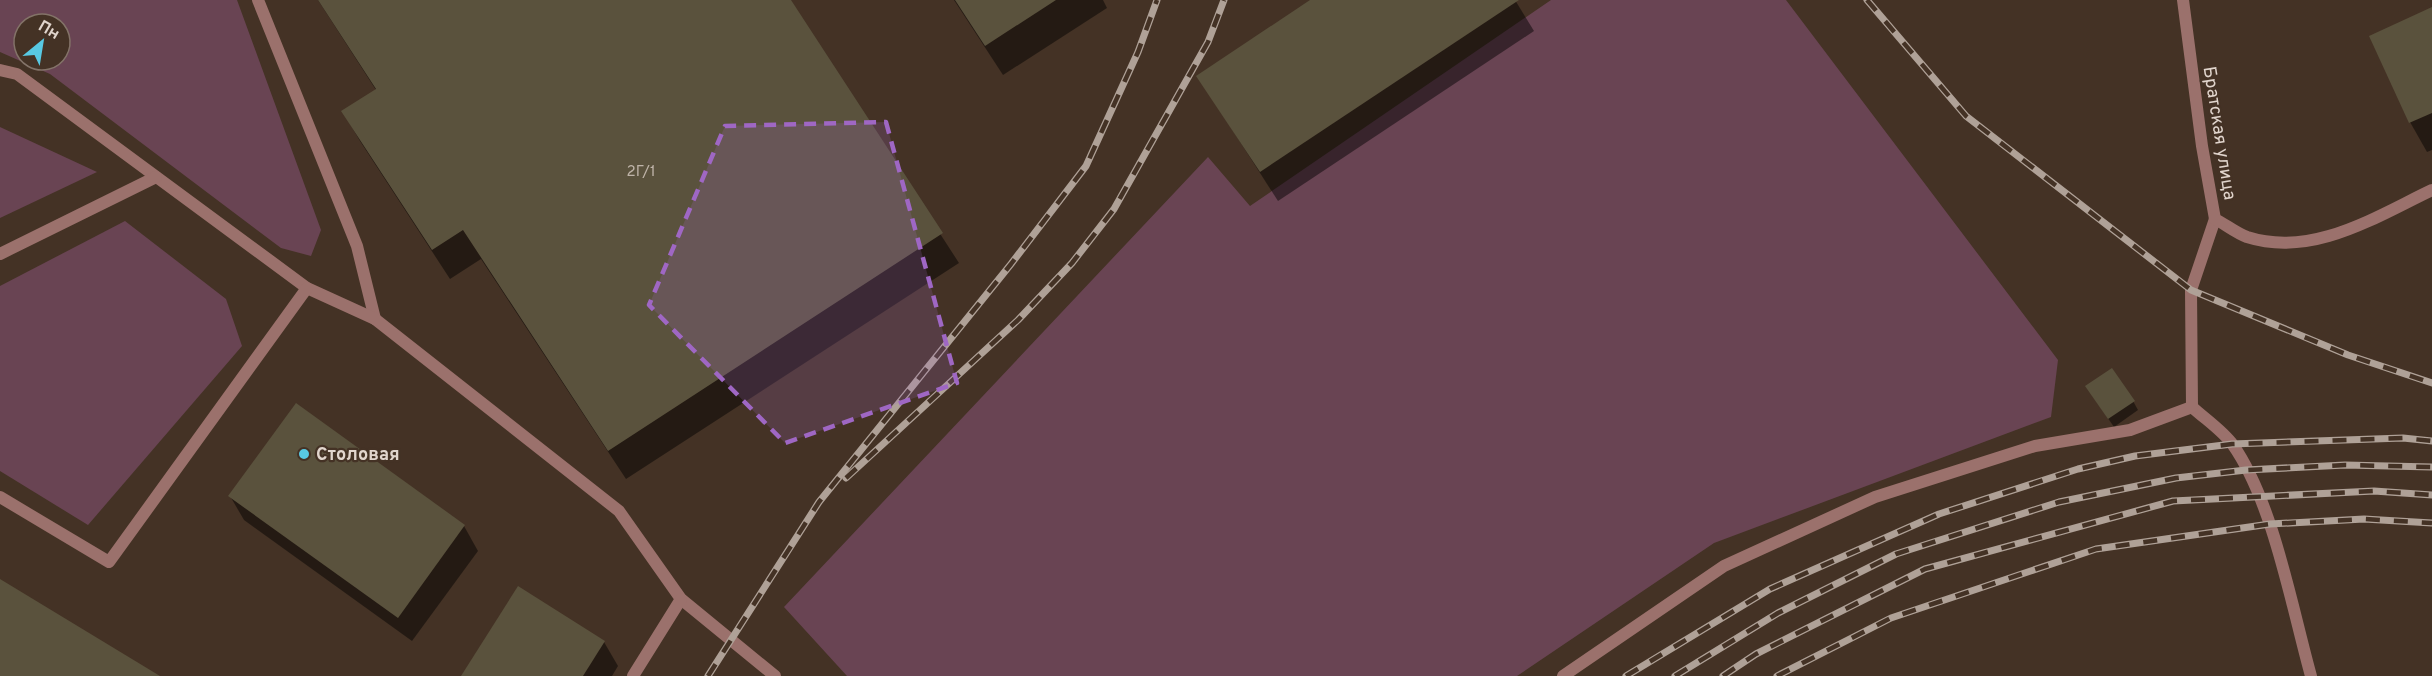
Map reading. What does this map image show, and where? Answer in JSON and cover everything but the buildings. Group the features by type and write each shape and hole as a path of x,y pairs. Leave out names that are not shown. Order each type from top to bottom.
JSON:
{"street":[{"path":"258,0 357,246 375,319"},
{"name":"Братская улица","path":"2182,0 2202,146 2215,219 2247,237 2294,244 2334,235 2432,190"},
{"path":"0,70 17,74 307,288 375,319 619,511 681,599 774,676"},
{"path":"0,254 156,177"},
{"path":"2215,219 2191,290 2192,407 2232,444 2259,498 2270,524 2311,676"},
{"path":"0,497 109,562 307,288"},
{"path":"1563,676 1724,566 1875,497 2036,446 2130,430 2192,407"},
{"path":"633,676 681,599"}],"highlighted area":[{"path":"886,122 957,383 785,443 649,305 725,126"}],"shaded area":[{"path":"0,0 237,0 321,230 311,256 281,248 45,72 72,72 72,12 12,12 12,57 0,52"},
{"path":"1551,0 1786,0 2058,360 2051,417 1714,543 1517,676 847,676 784,607 1208,157 1250,206"},
{"path":"0,127 97,172 0,218"},
{"path":"125,221 226,299 242,346 88,525 0,471 0,286"}],"railway":[{"path":"708,676 819,502 1011,264 1086,166 1138,52 1157,0"},
{"path":"846,478 1018,320 1072,263 1114,209 1208,42 1224,0"},
{"path":"1867,0 1966,116 2191,290 2348,355 2432,383"},
{"path":"1626,676 1770,589 1939,514 2078,469 2135,456 2232,444 2403,438 2432,441"},
{"path":"1675,676 1778,613 1896,554 2059,502 2176,478 2246,470 2345,465 2432,467"},
{"path":"1723,676 1756,654 1925,569 2173,501 2374,491 2432,495"},
{"path":"1777,676 1891,618 2096,549 2270,524 2364,519 2432,523"}],"place":[{"name":"Столовая","path":"304,454"}]}
